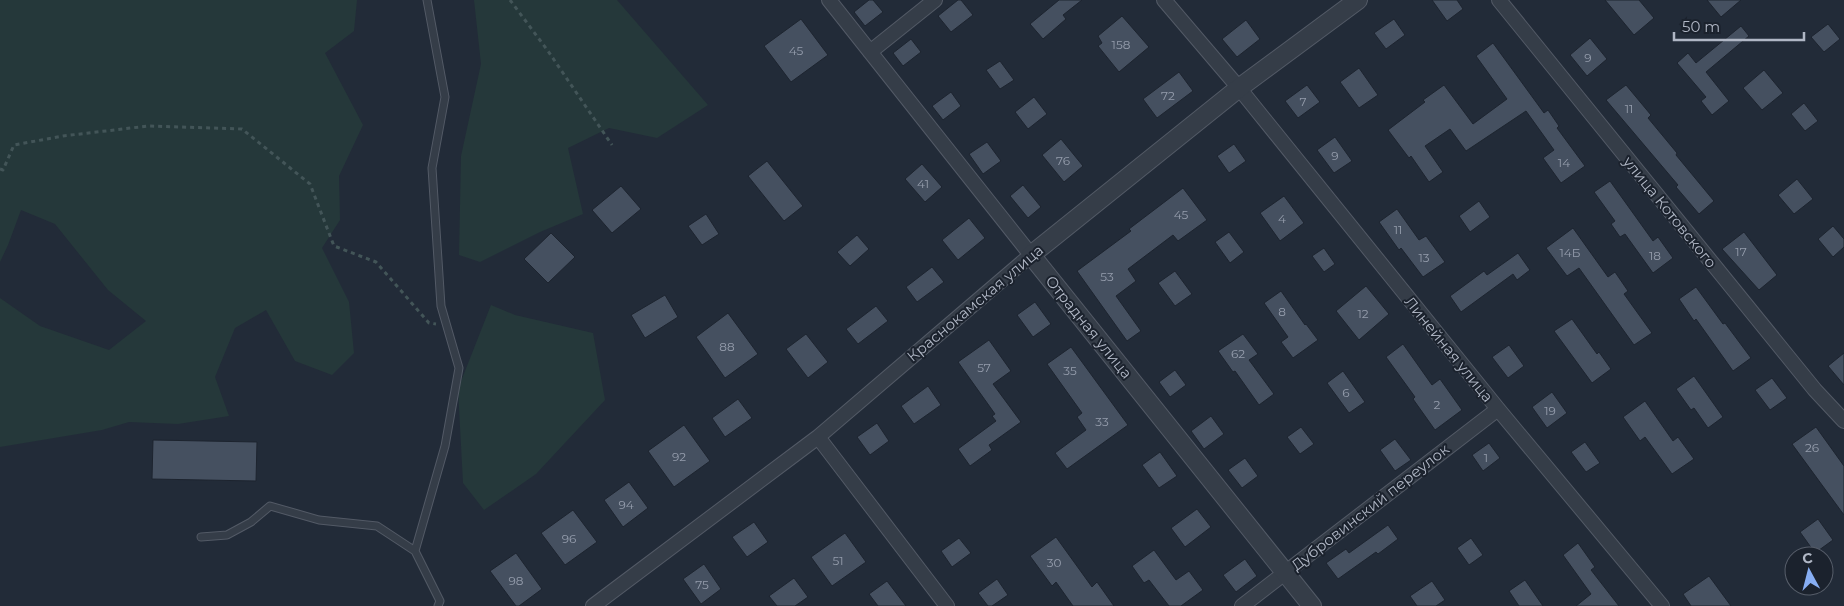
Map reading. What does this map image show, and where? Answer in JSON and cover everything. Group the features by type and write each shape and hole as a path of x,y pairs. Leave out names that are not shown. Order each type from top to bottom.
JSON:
{"street":[{"name":"Отрадная улица","path":"829,0 1312,606"},
{"path":"870,52 935,0"},
{"name":"Линейная улица","path":"1164,0 1240,88 1498,409 1662,606"},
{"name":"Краснокамская улица","path":"595,605 818,437 1031,255 1240,88 1358,0"},
{"name":"улица Котовского","path":"1499,0 1844,422"},
{"name":"Дубровинский переулок","path":"1242,606 1498,409"},
{"path":"818,437 947,606"}],"lane":[{"path":"415,551 445,446 459,368 441,306 432,168 445,96 427,0"},
{"path":"201,537 227,535 251,522 270,506 319,520 377,526 415,551 440,601 438,606"}],"path":[{"path":"510,0 548,51 612,145"},
{"path":"0,168 3,170 14,145 63,136 148,126 242,129 310,184 334,246 376,262 429,323 447,324"}],"shaded area":[{"path":"0,0 357,0 354,31 325,53 363,125 339,176 340,220 322,248 349,302 354,353 332,375 295,361 266,310 235,328 215,377 229,416 178,424 129,422 102,430 0,447 0,298 40,326 109,350 146,321 108,290 55,224 21,210 0,262"},
{"path":"474,0 617,0 708,105 657,138 609,128 568,148 583,214 540,232 480,262 459,255 461,156 481,64"},
{"path":"491,305 515,315 593,333 605,400 536,474 484,510 463,483 458,389"}],"building":[{"path":"869,0 873,0 883,12 865,26 854,12"},
{"path":"958,0 961,0 973,15 951,32 938,16"},
{"path":"1059,0 1082,0 1063,15 1066,19 1043,39 1030,24"},
{"path":"1432,0 1457,0 1463,9 1447,21"},
{"path":"1605,0 1639,0 1654,18 1634,35"},
{"path":"1707,0 1741,0 1721,17"},
{"path":"1122,16 1149,47 1119,72 1098,46 1102,43 1098,36"},
{"path":"801,19 828,55 791,82 764,46"},
{"path":"1394,19 1405,35 1386,49 1374,33"},
{"path":"1246,20 1260,39 1237,57 1222,39"},
{"path":"1828,24 1840,39 1824,52 1811,37"},
{"path":"1741,26 1749,36 1706,72 1729,101 1712,115 1701,101 1706,97 1677,63 1688,53 1696,63"},
{"path":"1590,38 1607,59 1587,76 1570,55"},
{"path":"911,39 921,52 903,66 893,53"},
{"path":"1493,43 1544,113 1548,110 1559,126 1557,128 1585,166 1561,183 1543,158 1554,150 1526,111 1466,151 1450,129 1425,146 1443,172 1429,182 1411,156 1409,158 1388,130 1444,85 1473,124 1507,99 1476,56"},
{"path":"1000,61 1014,80 1000,89 986,70"},
{"path":"1359,68 1378,95 1359,108 1340,82"},
{"path":"1764,70 1783,93 1762,110 1743,88"},
{"path":"1179,72 1193,91 1157,118 1143,99"},
{"path":"1307,85 1320,102 1298,118 1285,101"},
{"path":"1626,85 1651,115 1648,118 1677,153 1676,155 1714,201 1699,214 1676,187 1678,185 1606,100"},
{"path":"951,92 961,106 943,120 932,106"},
{"path":"1034,97 1047,114 1028,129 1015,112"},
{"path":"1804,103 1818,121 1805,131 1791,114"},
{"path":"1335,137 1352,161 1334,173 1317,150"},
{"path":"1061,139 1083,166 1064,182 1042,155"},
{"path":"987,142 1001,161 983,174 969,154"},
{"path":"1234,144 1246,161 1229,173 1217,156"},
{"path":"767,161 803,206 784,221 748,176"},
{"path":"922,164 942,187 925,202 905,179"},
{"path":"1797,179 1813,199 1794,214 1778,195"},
{"path":"1610,181 1653,241 1658,237 1673,258 1653,273 1625,234 1620,237 1611,224 1615,221 1594,192"},
{"path":"1023,185 1041,207 1028,218 1010,196"},
{"path":"621,186 641,209 612,233 592,210"},
{"path":"1183,188 1207,220 1178,241 1173,235 1128,269 1136,281 1116,296 1141,331 1127,341 1077,271 1131,231 1129,229"},
{"path":"1284,196 1304,223 1280,241 1260,213"},
{"path":"1479,201 1490,217 1470,232 1459,216"},
{"path":"1397,209 1419,240 1426,236 1445,262 1423,277 1401,248 1399,250 1379,222"},
{"path":"706,214 719,234 702,245 688,226"},
{"path":"969,218 985,238 958,260 942,240"},
{"path":"1833,226 1844,239 1844,247 1833,257 1818,239"},
{"path":"1573,228 1608,277 1615,272 1628,291 1624,294 1652,333 1634,345 1579,268 1567,276 1546,248"},
{"path":"1229,232 1244,252 1230,263 1215,242"},
{"path":"1744,232 1777,275 1759,290 1722,249"},
{"path":"551,233 575,257 548,283 524,259"},
{"path":"857,235 869,249 850,266 837,252"},
{"path":"1324,248 1335,264 1324,272 1312,256"},
{"path":"1518,253 1530,270 1517,280 1513,274 1461,312 1450,296 1484,271 1487,275"},
{"path":"932,267 944,282 917,302 906,287"},
{"path":"1175,271 1192,294 1175,306 1158,283"},
{"path":"1366,286 1389,314 1359,340 1336,311"},
{"path":"1696,287 1751,358 1733,371 1696,319 1694,321 1679,299"},
{"path":"1281,291 1318,340 1293,358 1281,342 1288,337 1264,303"},
{"path":"665,295 678,317 645,338 631,315"},
{"path":"1035,302 1051,324 1033,337 1017,315"},
{"path":"876,306 888,321 858,344 846,329"},
{"path":"728,313 758,354 725,378 696,337"},
{"path":"1572,319 1597,354 1599,352 1611,369 1592,383 1554,331"},
{"path":"806,334 828,362 808,378 786,349"},
{"path":"1243,334 1258,354 1249,360 1274,394 1259,405 1218,351"},
{"path":"989,340 1011,371 993,384 1021,422 989,445 992,450 970,466 958,449 996,421 992,416 995,414 958,362"},
{"path":"1403,344 1432,385 1440,379 1462,410 1435,430 1413,399 1415,397 1386,357"},
{"path":"1509,345 1524,366 1508,378 1492,357"},
{"path":"1071,347 1128,425 1067,469 1055,453 1086,430 1077,417 1082,413 1047,364"},
{"path":"1844,353 1844,385 1828,366"},
{"path":"1175,370 1186,385 1170,397 1159,382"},
{"path":"1343,371 1365,402 1349,413 1327,383"},
{"path":"1694,376 1723,417 1708,428 1694,408 1691,410 1676,389"},
{"path":"1772,378 1787,398 1770,410 1755,390"},
{"path":"928,386 941,405 914,424 901,406"},
{"path":"1552,392 1567,413 1547,428 1532,407"},
{"path":"738,399 752,418 725,437 712,418"},
{"path":"1645,401 1673,441 1678,437 1694,459 1672,474 1645,437 1640,441 1623,417"},
{"path":"1211,416 1224,434 1204,449 1191,431"},
{"path":"877,423 889,441 870,455 857,437"},
{"path":"684,425 710,461 674,487 648,451"},
{"path":"1301,427 1314,444 1300,454 1287,437"},
{"path":"1816,427 1844,466 1844,515 1792,444"},
{"path":"1395,439 1411,460 1395,471 1380,450"},
{"path":"153,440 257,442 256,481 152,479"},
{"path":"1585,442 1600,463 1586,472 1571,452"},
{"path":"1489,443 1500,458 1483,471 1472,455"},
{"path":"1160,452 1177,476 1159,488 1142,465"},
{"path":"1245,458 1258,476 1242,488 1228,470"},
{"path":"629,482 648,508 623,527 604,500"},
{"path":"1197,509 1211,527 1185,547 1171,528"},
{"path":"573,510 597,542 565,565 541,533"},
{"path":"1818,519 1833,540 1825,546 1810,546 1800,532"},
{"path":"754,522 768,542 747,557 732,537"},
{"path":"1388,525 1398,539 1338,579 1326,563 1346,549 1349,553"},
{"path":"845,533 866,562 832,586 811,557"},
{"path":"1056,537 1092,587 1097,582 1114,606 1073,606 1056,582 1052,586 1030,556"},
{"path":"959,538 971,553 952,567 941,551"},
{"path":"1471,538 1483,555 1469,565 1457,548"},
{"path":"1578,543 1595,567 1591,570 1619,606 1576,606 1591,594 1563,555"},
{"path":"1154,550 1176,580 1189,571 1203,590 1181,606 1169,606 1149,580 1144,583 1132,566"},
{"path":"516,553 542,589 519,606 516,606 490,571"},
{"path":"1245,559 1257,576 1236,592 1223,575"},
{"path":"704,564 721,589 701,604 683,579"},
{"path":"1709,576 1731,606 1691,606 1683,594"},
{"path":"794,578 808,597 795,606 777,606 769,596"},
{"path":"997,579 1008,595 992,606 988,606 978,593"},
{"path":"1525,580 1543,606 1519,606 1509,591"},
{"path":"887,581 906,606 878,606 869,594"},
{"path":"1432,581 1445,600 1436,606 1417,606 1410,596"}]}
